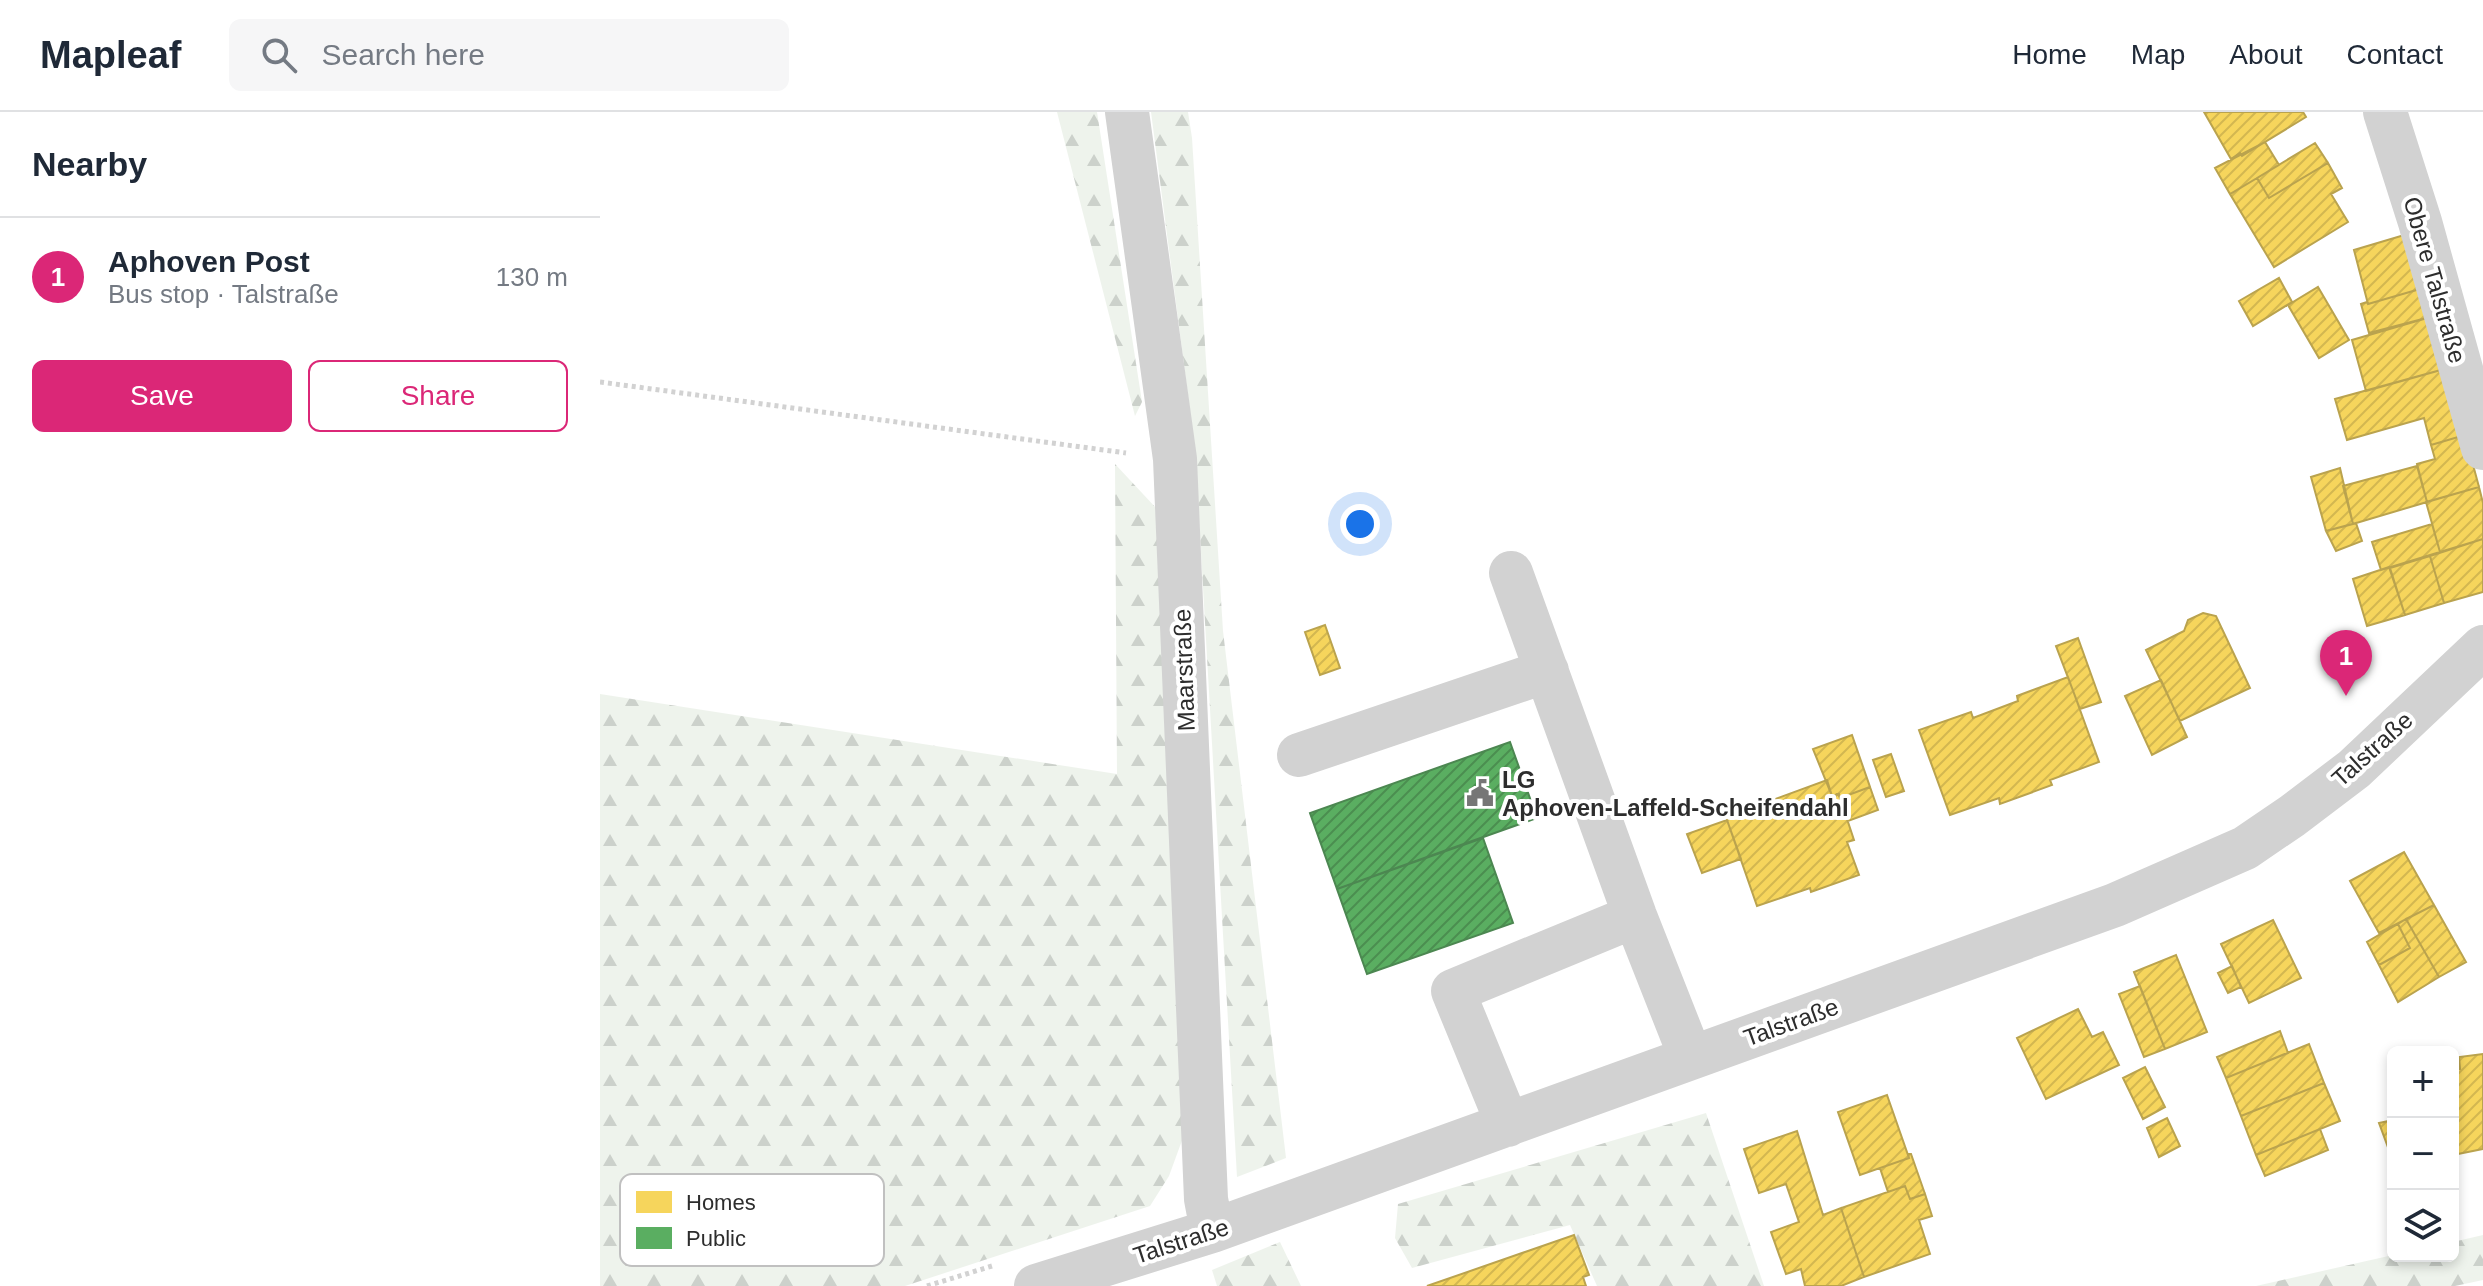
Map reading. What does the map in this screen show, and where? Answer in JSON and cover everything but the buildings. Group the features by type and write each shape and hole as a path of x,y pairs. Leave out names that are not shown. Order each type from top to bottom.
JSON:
{"street":[{"name":"Maarstraße","path":"1127,112 1175,459 1206,1199 1212,1231"},
{"name":"Obere Talstraße","path":"2385,112 2420,222 2483,448"},
{"path":"1511,573 1635,916 1691,1058"},
{"name":"Talstraße","path":"1036,1286 1212,1231 1508,1125 2115,905 2245,848 2354,769 2483,647"},
{"path":"1299,755 1547,671"},
{"path":"1508,1125 1453,991 1635,916"}],"path":[{"path":"600,382 1175,459"}],"green space":[{"path":"1057,112 1097,112 1142,402 1135,416"},
{"path":"1151,112 1188,112 1192,138 1223,631 1286,1158 1237,1177 1195,449"},
{"path":"1115,464 1157,509 1188,1124 1169,1176 1150,1206 905,1286 600,1286 600,694 1117,774"},
{"path":"1706,1113 1764,1286 1597,1286 1570,1225 1412,1268 1395,1238 1398,1204"},
{"path":"2483,1235 2483,1280 2455,1286 2256,1286 2387,1256 2387,1262 2459,1262 2459,1241"},
{"path":"1280,1242 1301,1286 1217,1286 1212,1270"}],"place":[{"name":"Aphoven Post","path":"2346,696"},
{"name":"LG Aphoven-Laffeld-Scheifendahl","path":"1480,793"}]}
